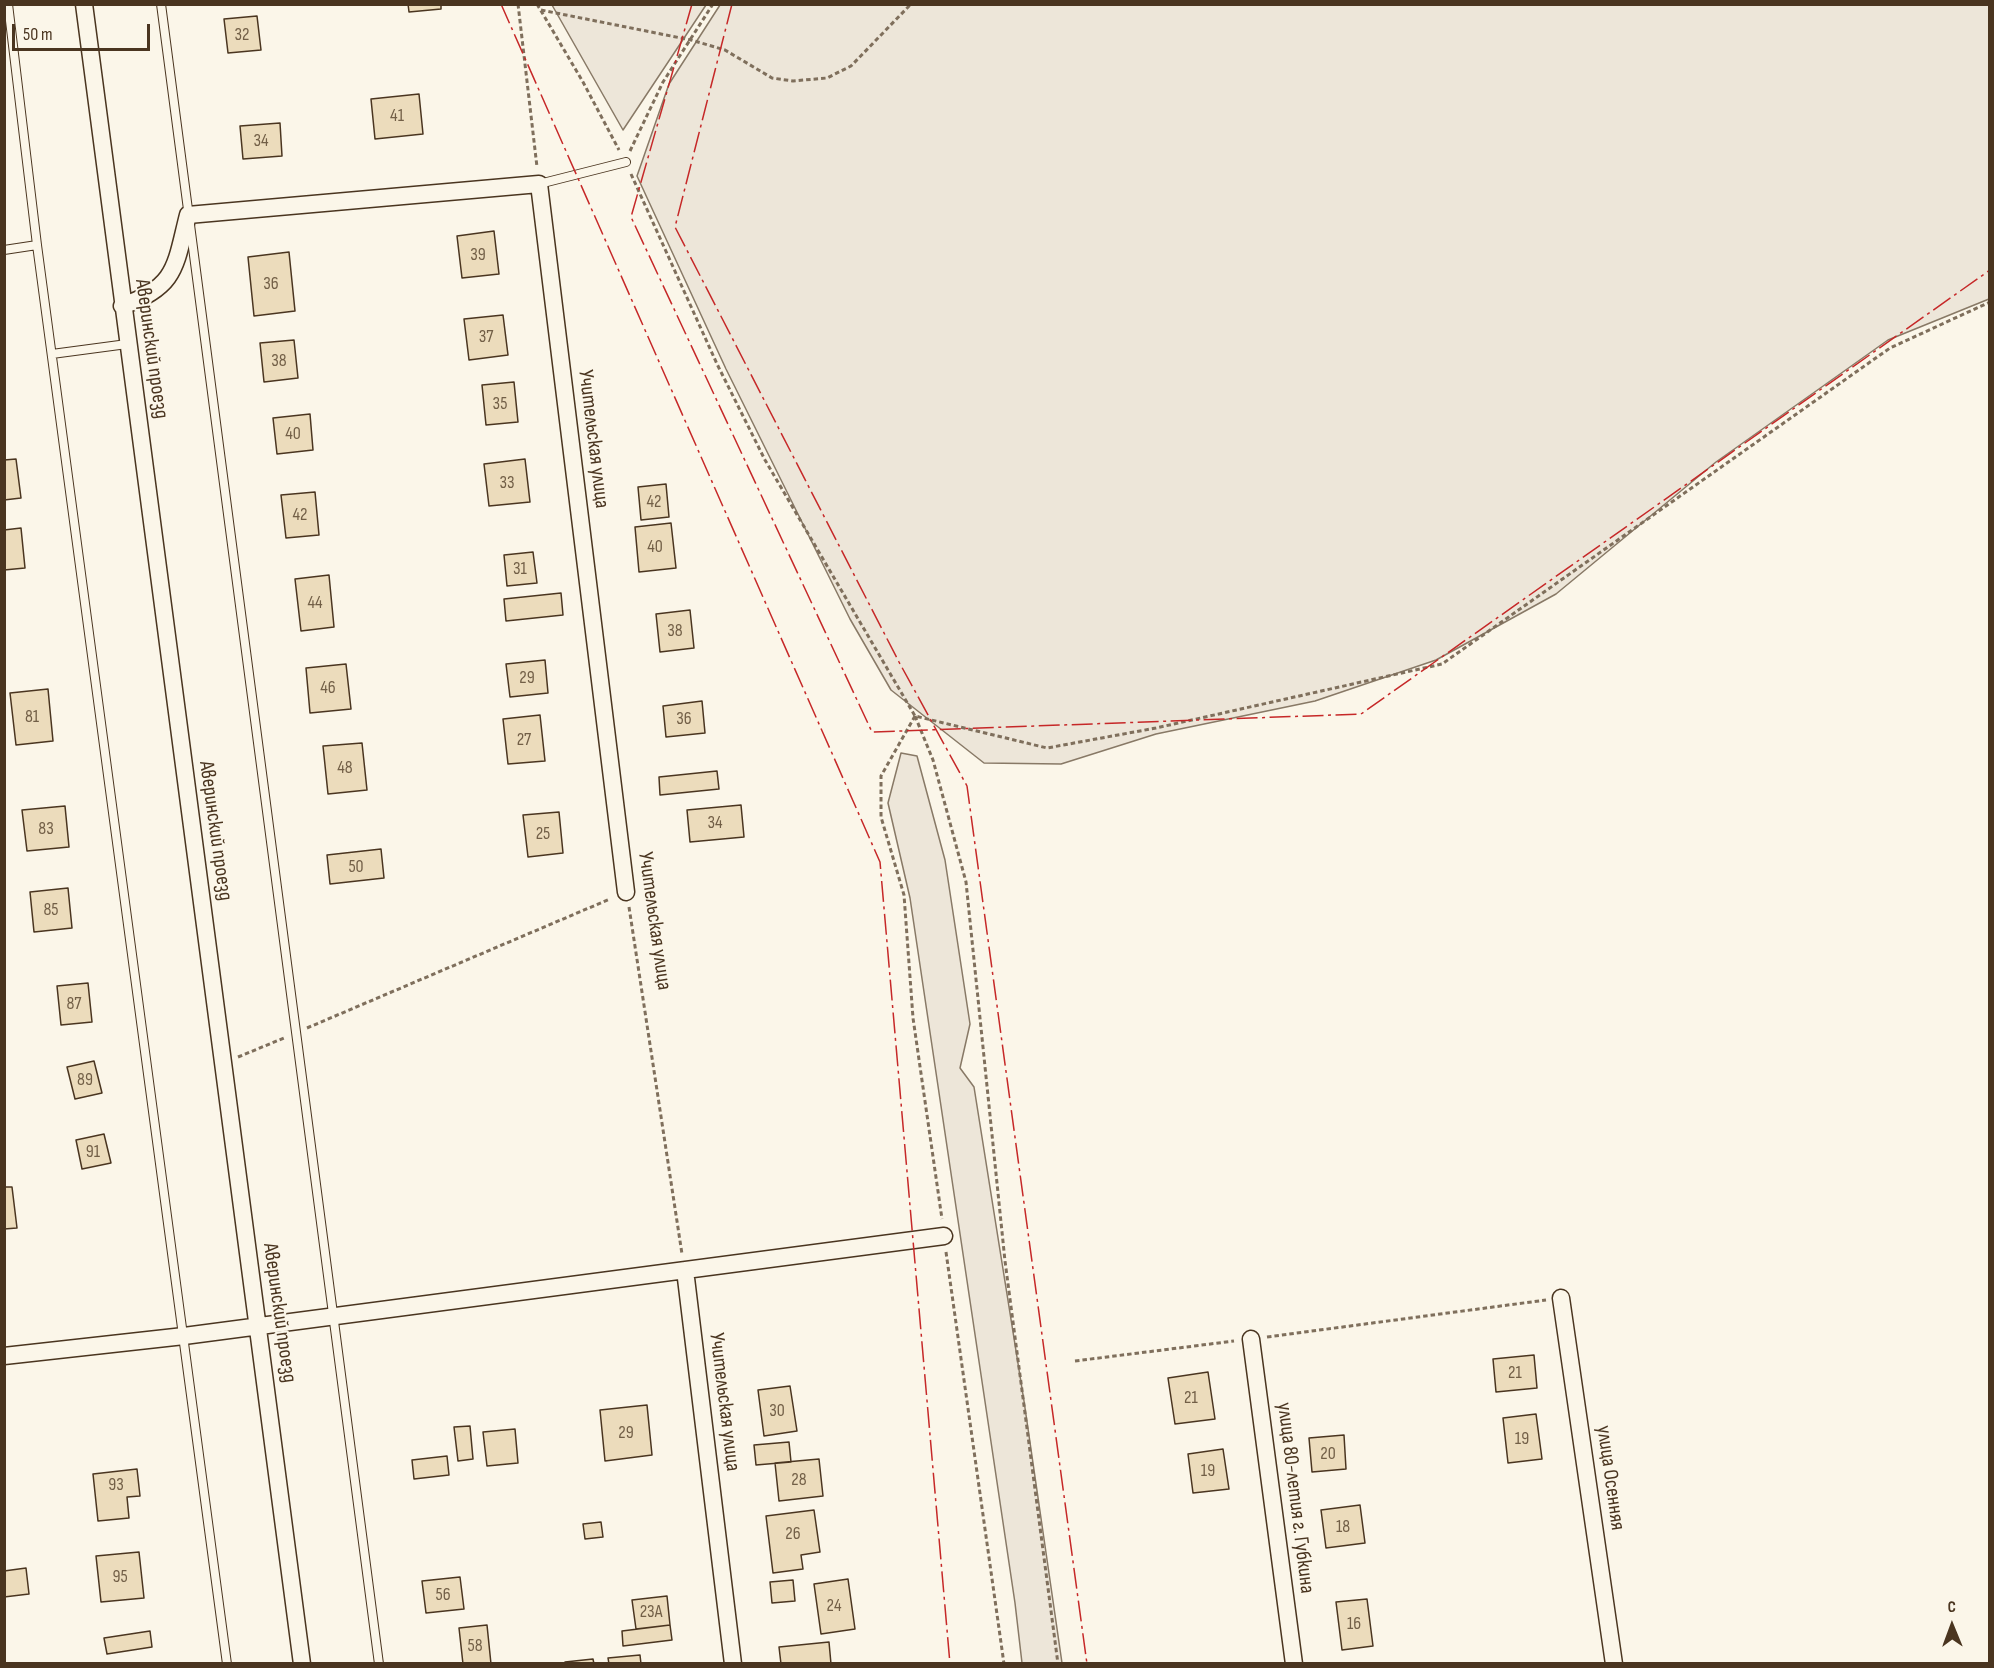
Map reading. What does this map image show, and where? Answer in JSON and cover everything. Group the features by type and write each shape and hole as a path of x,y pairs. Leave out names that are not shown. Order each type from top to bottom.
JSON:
{"street":[{"name":"Аверинский проезд","path":"84,4 302,1664"},
{"path":"122,306 148,297 174,270 188,215 539,184"},
{"name":"Учительская улица","path":"539,184 626,892"},
{"path":"4,1356 184,1336 944,1236"},
{"name":"Учительская улица","path":"685,1270 733,1664"},
{"name":"улица Осенняя","path":"1561,1298 1614,1664"},
{"name":"улица 80-летия г. Губкина","path":"1251,1339 1294,1664"}],"lane":[{"path":"8,4 37,245 227,1664"},
{"path":"161,4 379,1664"},
{"path":"539,184 626,162"},
{"path":"4,250 37,245"},
{"path":"52,354 127,344"}],"path":[{"path":"518,4 539,184"},
{"path":"537,4 626,162 717,364 765,460 915,716 933,760 966,882 1005,1261 1058,1664"},
{"path":"626,162 663,82 713,4"},
{"path":"541,10 691,40 725,50 772,78 792,81 827,78 851,66 911,4"},
{"path":"915,716 1047,748 1156,728 1442,664 1890,348 1989,302"},
{"path":"915,716 881,776 881,817 904,896 913,1018 1004,1664"},
{"path":"223,1064 626,892"},
{"name":"Учительская улица","path":"626,892 685,1270"},
{"path":"1075,1361 1561,1298"}],"shaded area":[{"path":"552,5 706,5 623,130"},
{"path":"720,5 1989,5 1989,299 1888,340 1716,462 1556,594 1436,660 1315,701 1156,734 1061,764 984,763 891,690 850,619 726,369 637,176 669,84"},
{"path":"901,753 917,756 945,860 970,1024 960,1068 974,1087 1024,1401 1062,1663 1022,1663 910,898 888,803"}],"building":[{"path":"408,4 441,4 441,9 409,12"},
{"path":"257,16 261,50 228,53 224,19"},
{"path":"419,94 423,134 375,139 371,99"},
{"path":"280,123 282,156 243,159 240,126"},
{"path":"494,231 499,274 462,278 457,236"},
{"path":"289,252 295,311 254,316 248,257"},
{"path":"503,315 508,355 469,360 464,319"},
{"path":"294,340 298,378 264,382 260,343"},
{"path":"514,382 518,422 486,425 482,385"},
{"path":"310,414 313,450 277,454 273,418"},
{"path":"16,459 21,498 4,500 4,460"},
{"path":"525,459 530,502 489,506 484,464"},
{"path":"666,484 669,517 641,520 638,487"},
{"path":"315,492 319,535 286,538 281,495"},
{"path":"671,523 676,568 639,572 635,527"},
{"path":"21,528 25,568 4,570 4,530"},
{"path":"533,552 537,583 507,586 504,555"},
{"path":"329,575 334,627 301,631 295,579"},
{"path":"561,593 563,615 506,621 504,599"},
{"path":"690,610 694,648 660,652 656,614"},
{"path":"545,660 548,693 510,697 506,664"},
{"path":"346,664 351,709 310,713 306,668"},
{"path":"48,689 53,741 16,745 10,693"},
{"path":"702,701 705,733 666,737 663,706"},
{"path":"540,715 545,761 508,764 503,719"},
{"path":"362,743 367,790 328,794 323,746"},
{"path":"717,771 719,789 660,795 659,777"},
{"path":"741,805 744,837 690,842 687,810"},
{"path":"65,806 69,847 27,851 22,810"},
{"path":"559,812 563,853 528,857 523,815"},
{"path":"381,849 384,878 330,884 327,855"},
{"path":"68,888 72,928 34,932 30,892"},
{"path":"88,983 92,1022 61,1025 57,986"},
{"path":"94,1061 102,1093 75,1099 67,1067"},
{"path":"104,1134 111,1163 82,1169 76,1140"},
{"path":"4,1187 12,1187 17,1228 4,1229"},
{"path":"1534,1355 1537,1388 1496,1392 1493,1359"},
{"path":"1208,1372 1215,1419 1175,1424 1168,1378"},
{"path":"790,1386 797,1431 764,1436 758,1390"},
{"path":"647,1405 652,1455 605,1461 600,1410"},
{"path":"1536,1414 1542,1459 1508,1463 1503,1418"},
{"path":"470,1426 473,1459 458,1461 454,1427"},
{"path":"515,1429 518,1463 487,1466 483,1432"},
{"path":"1344,1435 1346,1469 1312,1472 1309,1438"},
{"path":"789,1442 791,1462 756,1465 754,1445"},
{"path":"1223,1449 1229,1489 1193,1493 1188,1454"},
{"path":"447,1456 449,1475 414,1479 412,1460"},
{"path":"819,1459 823,1496 779,1501 775,1463"},
{"path":"137,1469 140,1496 127,1497 129,1518 98,1521 93,1474"},
{"path":"1360,1505 1365,1543 1326,1548 1321,1510"},
{"path":"814,1510 820,1552 801,1555 803,1569 773,1573 766,1516"},
{"path":"601,1522 603,1537 585,1539 583,1524"},
{"path":"139,1552 144,1598 101,1602 96,1556"},
{"path":"26,1568 29,1594 4,1597 4,1571"},
{"path":"460,1577 464,1609 426,1613 422,1581"},
{"path":"848,1579 855,1629 821,1634 814,1584"},
{"path":"793,1580 795,1601 772,1603 770,1582"},
{"path":"667,1596 670,1625 636,1629 632,1600"},
{"path":"1367,1599 1373,1646 1342,1650 1336,1602"},
{"path":"487,1625 491,1664 463,1664 459,1628"},
{"path":"670,1625 672,1640 623,1646 622,1631"},
{"path":"150,1631 152,1647 107,1654 104,1638"},
{"path":"829,1642 831,1664 781,1664 779,1647"},
{"path":"640,1655 641,1664 609,1664 608,1658"},
{"path":"593,1659 594,1664 565,1664 565,1662"}],"power":[{"path":"501,4 880,862 950,1664"},
{"path":"692,4 631,217 872,732 1361,714 1990,270"},
{"path":"732,4 675,227 899,662 967,786 1087,1664"}]}
